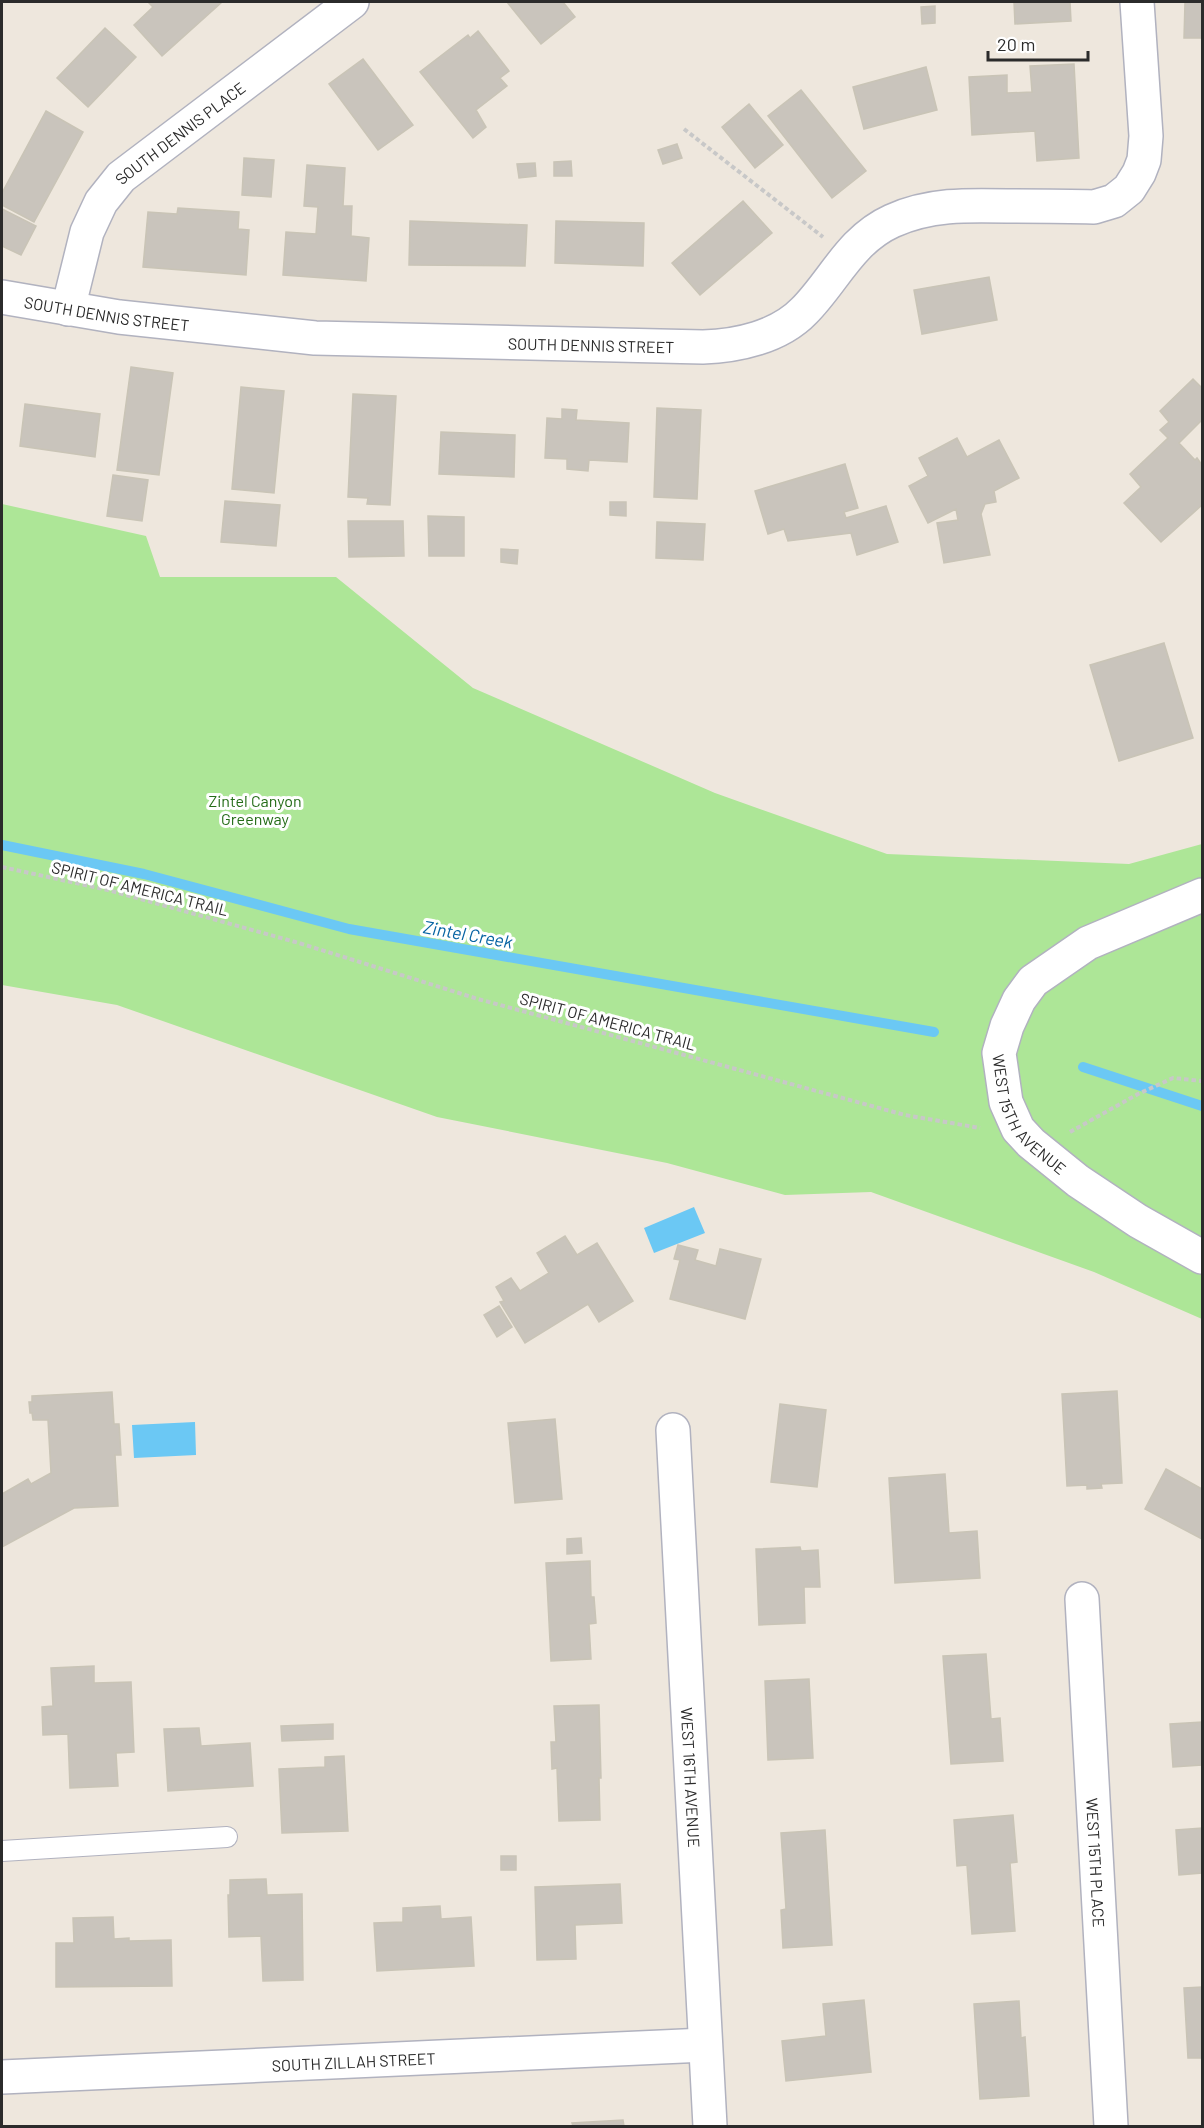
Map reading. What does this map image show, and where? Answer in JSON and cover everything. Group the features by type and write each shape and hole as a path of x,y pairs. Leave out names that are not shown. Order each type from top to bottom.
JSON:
{"street":[{"name":"SOUTH DENNIS PLACE","path":"68,309 87,232 101,202 121,177 352,2"},
{"name":"SOUTH DENNIS STREET","path":"2,297 119,317 315,338 680,347 729,346 757,338 782,327 803,312 848,255 865,238 890,222 919,211 953,205 1094,207 1114,201 1129,189 1144,160 1146,136 1137,2"},
{"name":"WEST 15TH AVENUE","path":"1203,895 1088,943 1033,981 1019,1000 999,1053 1006,1102 1018,1129 1031,1143 1078,1181 1138,1221 1203,1257"},
{"name":"WEST 16TH AVENUE","path":"673,1430 710,2127"},
{"name":"WEST 15TH PLACE","path":"1082,1599 1111,2127"},
{"name":"SOUTH ZILLAH STREET","path":"2,2077 705,2045"}],"lane":[{"path":"2,1851 227,1837"}],"path":[{"path":"684,129 848,255"},
{"name":"SPIRIT OF AMERICA TRAIL","path":"2,867 108,890 299,943 478,999 905,1115 1025,1136 1064,1135 1138,1094 1173,1078 1200,1080"},
{"path":"1200,1080 1203,1088"}],"green space":[{"name":"Zintel Canyon Greenway","path":"2,504 146,536 160,577 336,577 473,688 715,793 887,854 1129,864 1202,844 1202,1319 1094,1272 871,1192 785,1195 667,1163 437,1117 117,1005 2,985"}],"water":[{"path":"694,1207 705,1233 654,1253 644,1228"},
{"path":"195,1422 196,1455 134,1458 132,1425"}],"building":[{"path":"148,2 222,2 162,56 134,25 153,7"},
{"path":"507,2 563,2 575,17 541,44"},
{"path":"1014,2 1070,2 1071,21 1015,24"},
{"path":"1185,2 1202,2 1202,38 1184,38"},
{"path":"935,6 935,23 922,24 921,7"},
{"path":"105,28 136,57 88,107 57,78"},
{"path":"478,31 509,71 500,78 507,86 476,110 486,127 473,138 420,72 468,35 470,38"},
{"path":"363,59 413,125 378,150 329,84"},
{"path":"1074,64 1079,158 1037,161 1035,131 972,135 969,77 1007,75 1007,93 1032,92 1030,66"},
{"path":"926,67 937,110 864,129 853,87"},
{"path":"801,90 866,171 832,198 768,116"},
{"path":"749,104 783,145 755,168 722,127"},
{"path":"46,111 83,132 34,222 2,205 2,193"},
{"path":"677,144 682,158 663,164 658,150"},
{"path":"244,158 274,160 271,197 242,195"},
{"path":"571,161 572,176 554,176 554,162"},
{"path":"535,163 536,176 519,178 517,164"},
{"path":"307,165 345,168 343,206 352,206 351,236 369,238 366,281 283,275 286,232 316,234 318,207 304,206"},
{"path":"743,201 772,233 700,295 672,263"},
{"path":"178,208 239,212 238,229 249,230 246,275 143,267 148,212 177,214"},
{"path":"2,209 36,226 21,255 2,246"},
{"path":"410,221 527,225 525,266 409,265"},
{"path":"556,221 644,223 643,266 555,263"},
{"path":"989,277 997,320 922,334 914,290"},
{"path":"131,367 173,373 159,475 117,470"},
{"path":"1193,379 1202,388 1202,420 1179,443 1202,465 1202,505 1161,542 1124,503 1141,487 1130,474 1168,438 1160,430 1169,422 1160,411"},
{"path":"241,387 284,391 274,493 232,489"},
{"path":"353,394 396,396 390,505 367,504 368,498 348,497"},
{"path":"25,404 100,414 95,457 20,446"},
{"path":"657,408 701,410 697,499 654,497"},
{"path":"562,409 577,410 576,420 629,423 627,462 589,460 588,471 567,469 567,459 545,458 547,418 562,419"},
{"path":"441,432 515,435 514,477 439,474"},
{"path":"957,438 967,457 999,440 1019,478 994,491 996,502 985,504 981,514 990,555 944,563 937,523 958,520 956,509 928,523 909,486 928,476 919,458"},
{"path":"845,464 858,508 844,512 846,518 886,506 898,542 857,555 851,533 788,541 784,529 768,534 755,491"},
{"path":"113,475 148,480 142,521 107,516"},
{"path":"225,501 280,505 276,546 221,542"},
{"path":"610,502 626,502 626,516 610,515"},
{"path":"428,516 464,517 464,556 429,556"},
{"path":"348,521 403,521 404,556 349,557"},
{"path":"657,522 705,524 703,560 656,558"},
{"path":"501,549 518,550 517,564 501,562"},
{"path":"1164,643 1193,738 1119,761 1090,665"},
{"path":"565,1236 577,1255 597,1243 633,1301 599,1322 588,1304 525,1343 500,1302 504,1301 496,1287 511,1278 520,1291 549,1273 537,1253"},
{"path":"678,1245 698,1250 695,1260 716,1266 720,1249 761,1259 745,1319 670,1299 680,1260 674,1259"},
{"path":"499,1306 512,1327 497,1337 484,1315"},
{"path":"1117,1391 1122,1483 1101,1484 1102,1488 1087,1489 1087,1485 1067,1486 1062,1394"},
{"path":"112,1392 114,1424 119,1424 121,1455 115,1455 118,1506 74,1508 2,1547 2,1494 28,1479 31,1484 51,1473 48,1420 33,1420 29,1402 32,1402 32,1396"},
{"path":"780,1404 826,1410 817,1487 771,1482"},
{"path":"555,1419 562,1499 515,1503 508,1423"},
{"path":"1166,1469 1202,1489 1202,1539 1145,1509"},
{"path":"945,1474 949,1533 977,1531 980,1578 895,1583 889,1478"},
{"path":"581,1538 582,1553 567,1554 567,1539"},
{"path":"800,1547 801,1551 818,1550 820,1587 804,1587 805,1623 759,1625 756,1549"},
{"path":"590,1561 591,1597 594,1597 596,1623 589,1624 591,1659 551,1661 546,1563"},
{"path":"986,1654 991,1719 1000,1718 1003,1761 951,1764 943,1656"},
{"path":"94,1666 94,1683 131,1682 134,1752 116,1753 118,1786 70,1788 68,1734 43,1735 42,1707 53,1706 51,1668"},
{"path":"809,1679 813,1758 768,1760 765,1681"},
{"path":"599,1705 600,1820 559,1821 557,1768 552,1769 551,1742 556,1742 554,1706"},
{"path":"1202,1722 1202,1765 1173,1767 1170,1724"},
{"path":"333,1724 333,1739 282,1741 281,1726"},
{"path":"199,1728 201,1746 250,1743 253,1786 168,1791 164,1729"},
{"path":"344,1756 348,1831 282,1833 279,1769 325,1767 325,1757"},
{"path":"1013,1815 1017,1862 1010,1863 1015,1931 972,1934 967,1865 957,1866 954,1820"},
{"path":"1202,1828 1202,1873 1179,1875 1176,1830"},
{"path":"825,1830 832,1945 783,1948 781,1910 786,1909 781,1833"},
{"path":"501,1856 516,1856 516,1870 501,1870"},
{"path":"266,1879 267,1895 302,1894 303,1980 263,1981 261,1936 229,1937 230,1880"},
{"path":"620,1884 622,1923 575,1925 576,1959 537,1960 535,1887"},
{"path":"440,1906 441,1919 471,1917 474,1966 377,1971 374,1923 403,1922 403,1908"},
{"path":"113,1917 114,1939 171,1940 172,1986 56,1987 56,1943 74,1943 73,1918"},
{"path":"1202,1987 1202,2058 1188,2058 1184,1988"},
{"path":"864,2000 871,2072 786,2081 782,2041 826,2036 823,2004"},
{"path":"1019,2001 1021,2038 1025,2037 1029,2096 980,2099 974,2004"},
{"path":"623,2120 624,2126 573,2126 572,2123"}],"waterway":[{"name":"Zintel Creek","path":"2,845 144,874 349,929 934,1032"},
{"name":"Zintel Creek","path":"1083,1067 1202,1106"}]}
